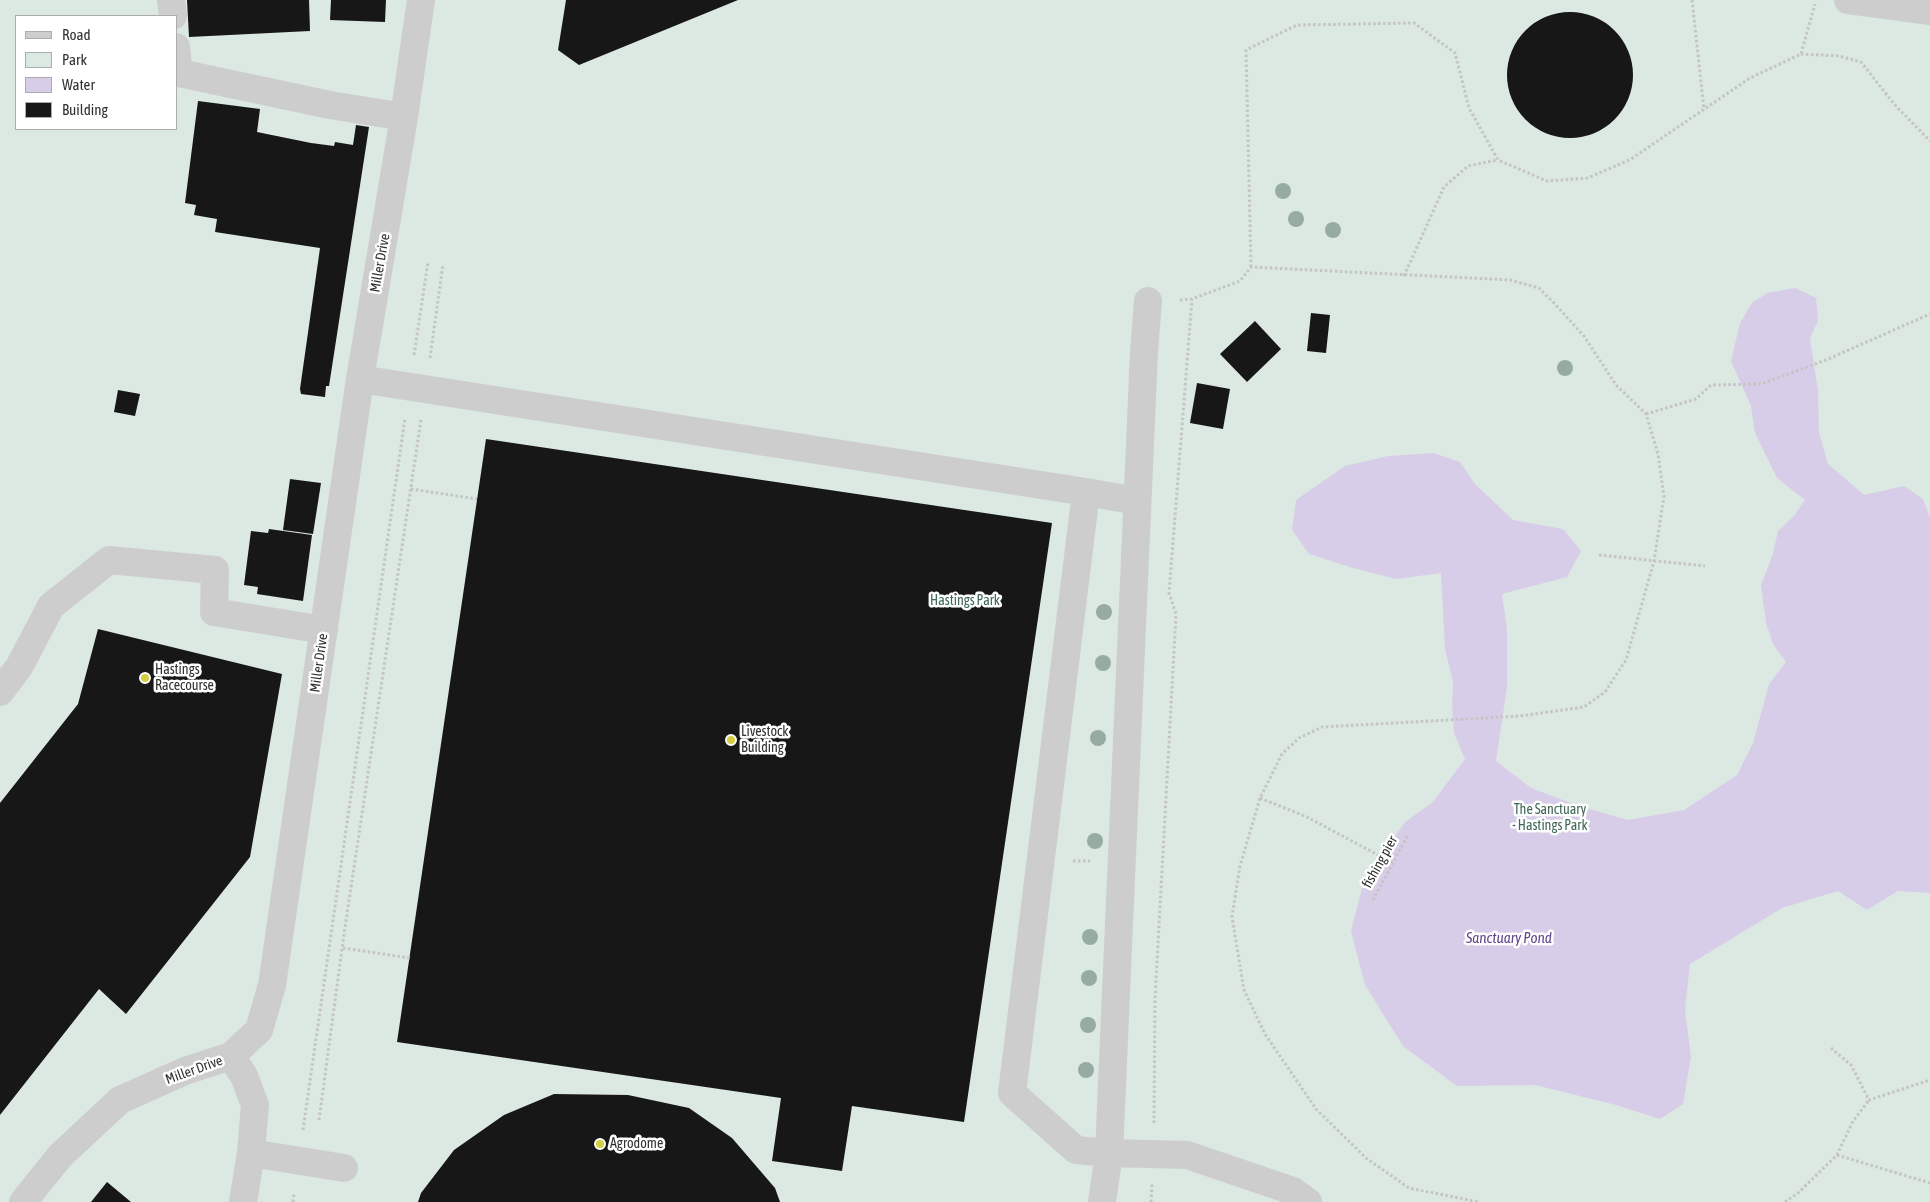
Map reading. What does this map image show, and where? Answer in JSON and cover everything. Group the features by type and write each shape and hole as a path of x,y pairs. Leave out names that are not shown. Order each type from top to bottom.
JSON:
{"street":[{"path":"171,0 173,15"},
{"name":"Miller Drive","path":"23,1202 60,1156 120,1100 186,1071 231,1056 259,1030 272,985 360,379 404,118 421,0"},
{"path":"1848,0 1930,12"},
{"path":"178,64 179,73 330,105 404,118"},
{"path":"1102,1202 1109,1153 1137,501 1148,301"},
{"path":"360,379 1137,501"},
{"path":"1086,492 1012,1093 1076,1150 1109,1153 1187,1155 1293,1191 1308,1202"},
{"path":"0,692 20,667 51,606 109,560 215,570 214,612 324,630"},
{"path":"231,1056 244,1076 255,1105 251,1153 243,1202"},
{"path":"251,1153 344,1168"}],"path":[{"path":"1692,0 1704,109"},
{"path":"1801,54 1816,0"},
{"path":"1148,301 1192,299 1240,281 1251,267 1246,50 1297,25 1414,23 1455,53 1469,108 1498,160"},
{"path":"1404,276 1444,188 1468,166 1498,160 1547,181 1588,178 1631,159 1750,78 1801,54 1839,56 1861,62 1894,104 1930,141"},
{"path":"414,361 428,262"},
{"path":"429,362 444,264"},
{"path":"1251,267 1510,280 1539,288 1584,336 1616,385 1646,414 1658,454 1664,496 1654,561 1626,660 1605,692 1584,707 1520,716 1415,720 1322,727 1299,738 1282,754 1260,798 1240,866 1232,917 1244,990 1265,1034 1316,1109 1366,1158 1409,1188 1479,1202"},
{"path":"1154,1128 1155,999 1176,614 1169,593 1192,299"},
{"path":"1646,414 1696,399 1711,385 1761,384 1826,360 1930,314"},
{"path":"305,1117 406,410"},
{"path":"319,1120 342,948 422,414"},
{"path":"411,489 477,498"},
{"path":"1599,555 1705,566"},
{"path":"1260,798 1307,817 1393,863"},
{"name":"fishing pier","path":"1373,900 1408,835"},
{"path":"1040,863 1123,859"},
{"path":"342,948 410,958"},
{"path":"1831,1048 1851,1065 1869,1100"},
{"path":"1785,1202 1798,1193 1837,1155 1853,1121 1869,1100 1930,1080"},
{"path":"1837,1155 1930,1183"},
{"path":"1151,1202 1152,1182"}],"green space":[{"name":"Hastings Park","path":"0,0 1930,0 1930,1202 0,1202"}],"water":[{"name":"Sanctuary Pond","path":"1795,288 1816,298 1818,321 1810,338 1818,391 1819,432 1828,464 1864,495 1904,486 1923,499 1930,518 1930,893 1898,891 1867,910 1838,891 1782,908 1690,964 1685,1009 1691,1057 1683,1104 1660,1119 1616,1105 1535,1085 1457,1086 1403,1046 1365,985 1351,931 1364,881 1405,822 1432,803 1465,759 1454,733 1453,682 1445,649 1441,573 1396,579 1309,554 1292,530 1296,500 1345,466 1388,456 1433,453 1460,462 1475,484 1513,520 1563,529 1581,551 1567,577 1502,594 1507,630 1507,687 1496,761 1531,788 1576,805 1628,820 1684,810 1737,775 1753,743 1769,684 1786,662 1773,644 1766,623 1761,585 1773,554 1778,531 1794,516 1805,500 1777,478 1755,433 1751,406 1731,361 1740,323 1752,303 1767,293"}],"building":[{"path":"187,0 309,0 310,31 189,37"},
{"path":"331,0 386,0 385,22 330,20"},
{"path":"566,0 738,0 579,65 558,50"},
{"path":"1570,12 1594,17 1615,30 1628,51 1633,75 1628,99 1615,120 1594,133 1570,138 1546,133 1525,120 1512,99 1507,75 1512,51 1525,30 1546,17"},
{"path":"198,101 260,109 257,132 311,143 334,146 335,142 353,145 356,125 369,127 329,386 326,386 325,397 301,394 300,389 320,248 215,232 217,219 194,215 196,205 185,203"},
{"path":"1311,313 1330,315 1326,353 1307,351"},
{"path":"1255,321 1281,349 1247,382 1220,354"},
{"path":"1197,383 1230,389 1223,429 1190,423"},
{"path":"118,390 140,394 135,416 114,412"},
{"name":"Livestock Building","path":"486,439 1052,523 964,1122 852,1106 842,1171 772,1161 781,1098 397,1042"},
{"path":"290,479 321,483 313,534 283,530"},
{"path":"269,529 312,535 303,601 257,594 258,587 244,585 251,531 268,533"},
{"path":"98,629 282,674 250,857 126,1014 99,989 0,1115 0,803 78,704"},
{"name":"Agrodome","path":"554,1094 628,1095 689,1108 732,1138 775,1188 780,1202 418,1202 421,1193 454,1150 504,1115"},
{"path":"107,1182 131,1202 91,1202"}],"place":[{"name":"Hastings Racecourse","path":"145,678"},
{"name":"Livestock Building","path":"731,740"},
{"name":"Agrodome","path":"600,1144"}],"park label":[{"name":"The Sanctuary - Hastings Park","path":"1550,818"}]}
